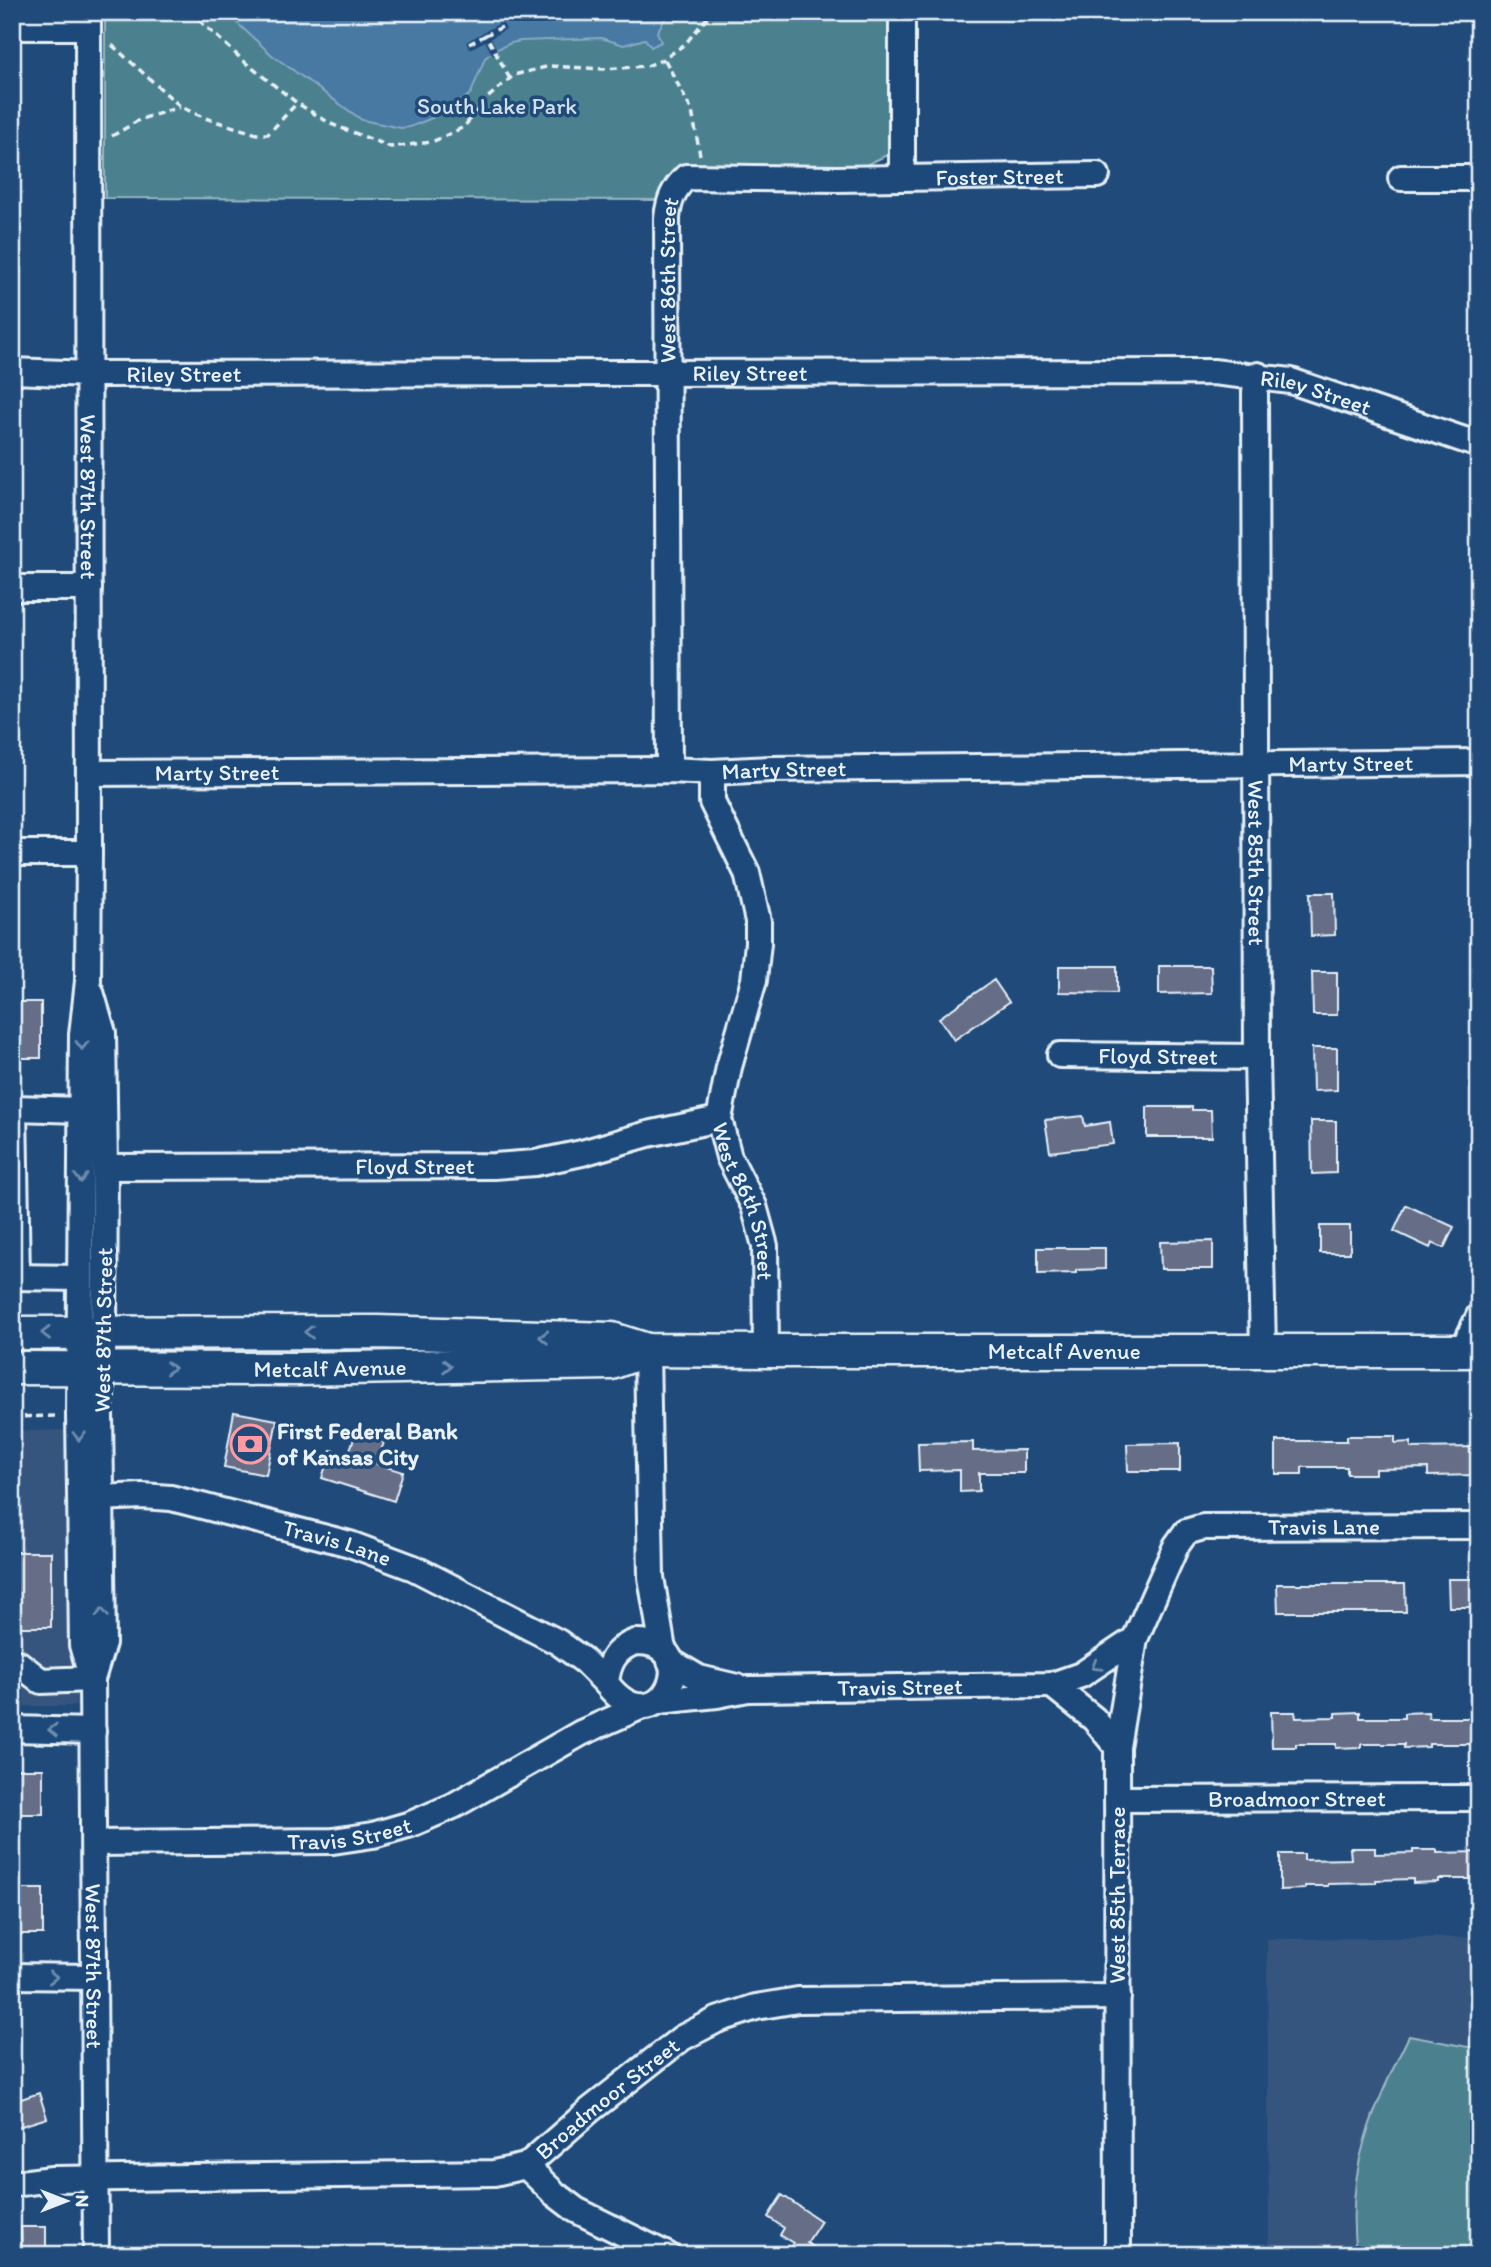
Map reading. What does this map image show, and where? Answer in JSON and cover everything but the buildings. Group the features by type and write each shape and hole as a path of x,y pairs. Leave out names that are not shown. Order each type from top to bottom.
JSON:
{"main road":[{"name":"Metcalf Avenue","path":"12,1333 377,1332 612,1339 647,1350 1470,1351"},
{"name":"Metcalf Avenue","path":"12,1368 298,1369 611,1363 647,1350"}],"street":[{"path":"902,12 902,177"},
{"path":"12,27 88,20"},
{"name":"West 87th Street","path":"88,20 89,853 88,981 82,1035 80,1278 92,1333"},
{"name":"Foster Street","path":"902,177 1097,175"},
{"name":"West 86th Street","path":"669,770 667,218 672,194 686,177 902,177"},
{"path":"1401,178 1479,178"},
{"name":"Riley Street","path":"12,372 1213,372 1258,376 1308,386 1479,445"},
{"name":"West 85th Street","path":"1258,376 1255,391 1257,1057 1263,1351"},
{"path":"12,589 89,588"},
{"name":"Marty Street","path":"89,773 712,772 771,769 1479,762"},
{"name":"West 86th Street","path":"712,772 712,802 747,873 758,921 754,980 729,1067 719,1119 729,1157 754,1206 765,1246 766,1351"},
{"path":"12,853 89,853"},
{"name":"West 87th Street","path":"88,981 103,1033 105,1167 91,1368 100,1498 103,1643 92,1679"},
{"name":"Floyd Street","path":"1060,1055 1257,1057"},
{"path":"80,1278 15,1278 14,1108 82,1110"},
{"name":"Floyd Street","path":"105,1167 494,1166 535,1163 719,1119"},
{"path":"1470,1351 1479,1316"},
{"path":"647,1350 650,1577 674,1676 671,1686 650,1704 622,1700 608,1686 610,1662 628,1645 641,1622 650,1577"},
{"name":"West 87th Street","path":"91,1368 79,1415 82,1645 92,1679 96,2255"},
{"name":"Travis Lane","path":"100,1498 171,1498 351,1544 414,1569 558,1642 583,1660 608,1686"},
{"name":"Travis Lane","path":"1176,1546 1186,1532 1203,1527 1479,1526"},
{"name":"West 85th Terrace","path":"1118,2255 1117,1748 1135,1639 1176,1546"},
{"name":"Travis Street","path":"93,1843 333,1841 373,1835 411,1824 453,1806 581,1733 650,1704 718,1696 748,1689 1052,1685 1081,1675 1135,1639"},
{"name":"Travis Lane","path":"558,1642 603,1649 628,1645"},
{"path":"628,1645 646,1642 667,1655"},
{"name":"Travis Street","path":"667,1655 699,1678 748,1689"},
{"path":"12,1664 18,1663 41,1681 92,1679"},
{"path":"1052,1685 1094,1719 1117,1748"},
{"name":"Travis Street","path":"581,1733 608,1686"},
{"path":"12,1729 93,1731"},
{"name":"Broadmoor Street","path":"1117,1799 1479,1798"},
{"path":"12,1976 94,1977"},
{"name":"Broadmoor Street","path":"12,2184 52,2179 484,2173 526,2166 590,2110 672,2045 717,2020 756,2007 799,2000 1118,1997"},
{"path":"526,2166 576,2210 667,2255"}],"path":[{"path":"190,12 247,64 298,103 331,124 391,147 432,142 464,127 485,100 514,75 550,66 603,69 647,66 664,59 685,44 712,12"},
{"path":"470,44 502,27"},
{"path":"486,35 510,79"},
{"path":"111,45 181,107 205,118 263,136 298,103"},
{"path":"664,59 692,111 700,155"},
{"path":"111,136 141,119 181,107"},
{"path":"12,1417 79,1415"}],"shaded area":[{"path":"225,12 669,12 657,32 661,42 651,47 645,39 624,45 601,38 521,41 497,49 485,58 471,93 463,100 432,118 401,128 362,120 272,55"},
{"path":"73,1430 71,1643 77,1706 12,1706 12,1431"},
{"path":"1479,1937 1479,2255 1269,2255 1267,1939"}],"green space":[{"name":"South Lake Park","path":"105,12 888,12 889,154 837,179 686,177 669,200 105,198"},
{"path":"1409,2036 1479,2049 1479,2255 1356,2255 1354,2195 1364,2141"}],"pier":[{"path":"502,22 506,29 491,38 498,52 493,56 485,41 470,49 466,42"}],"place":[{"name":"First Federal Bank of Kansas City","path":"250,1444"}]}
